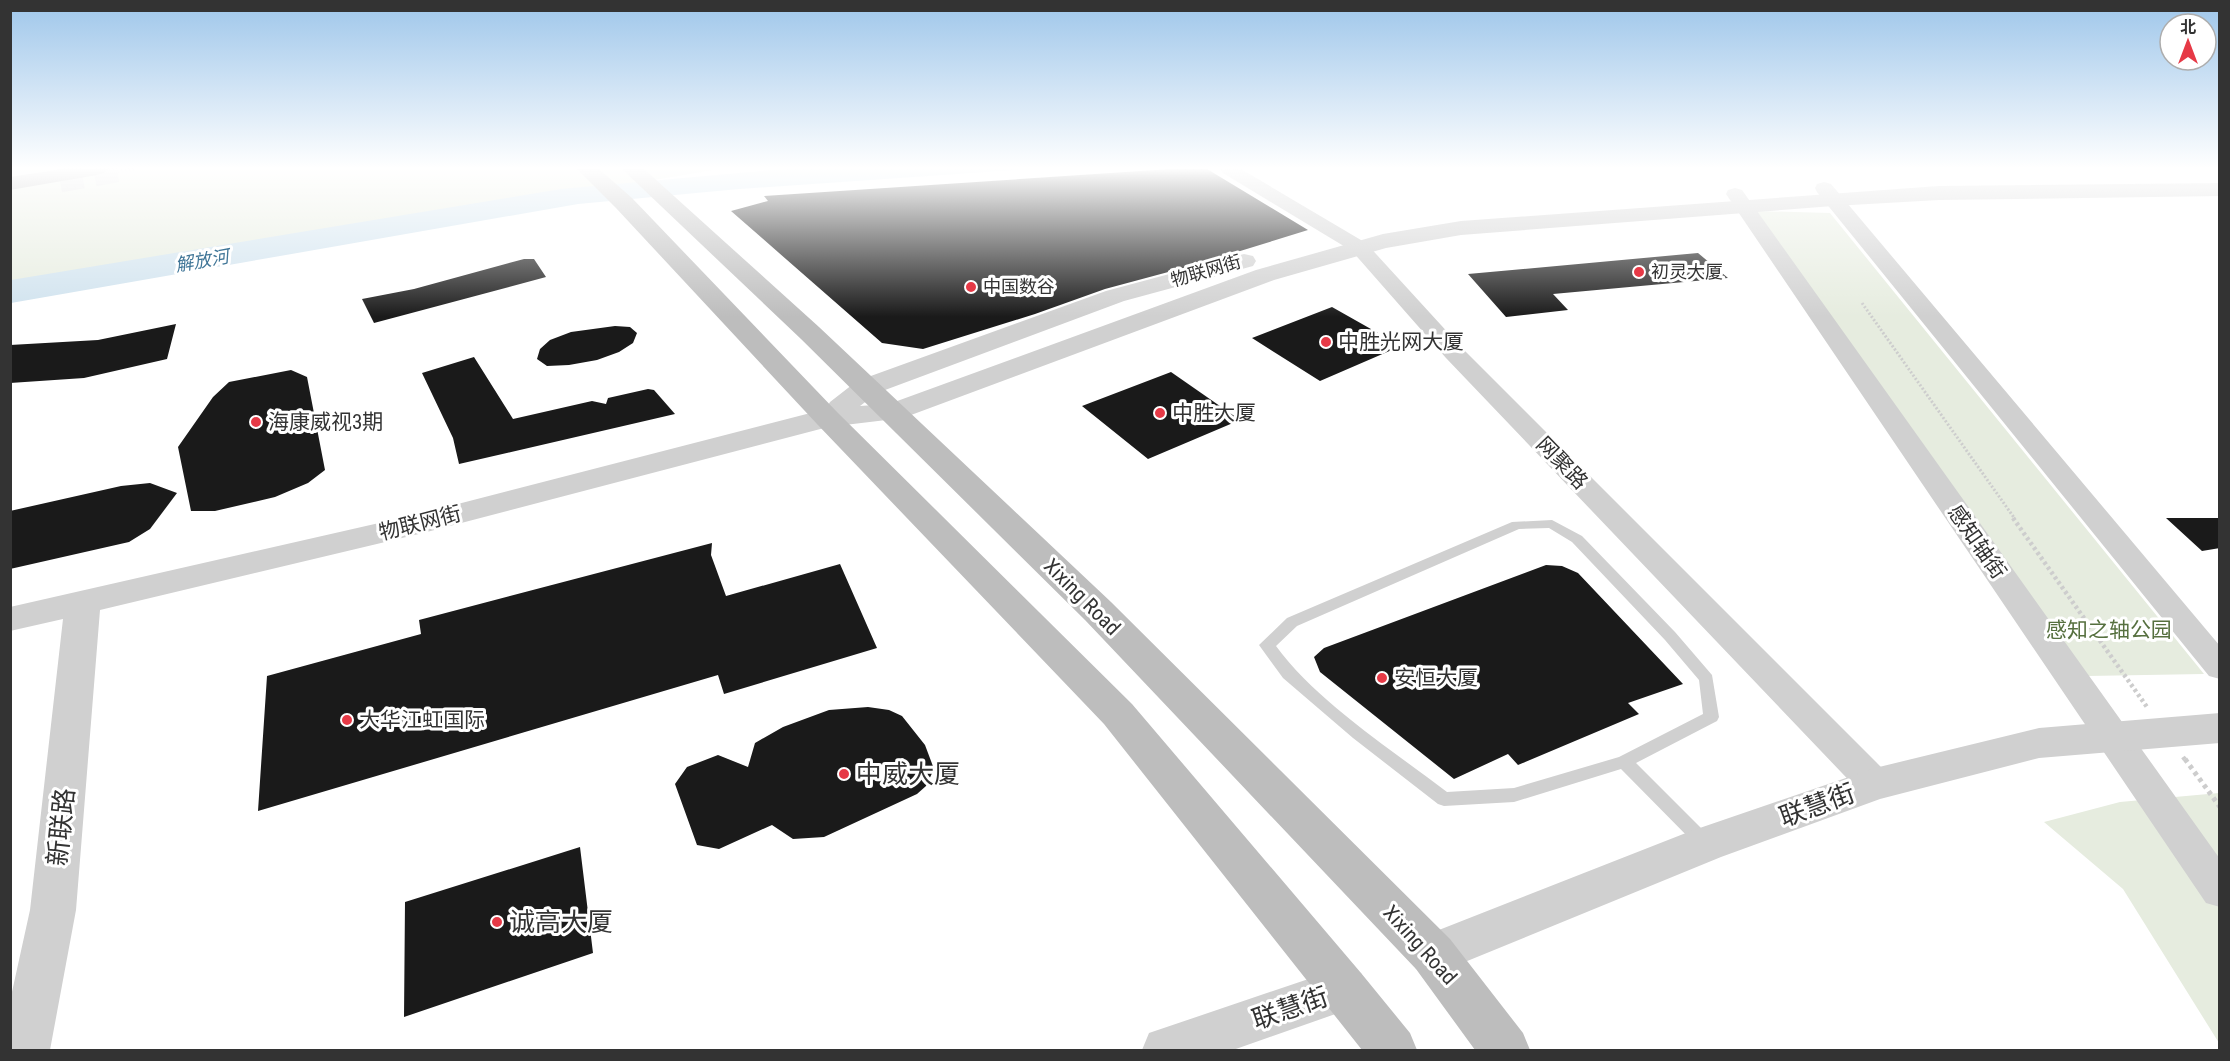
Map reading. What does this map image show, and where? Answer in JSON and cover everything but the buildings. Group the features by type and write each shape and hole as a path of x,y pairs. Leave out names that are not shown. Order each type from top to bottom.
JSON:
{"main road":[{"path":"639,219 827,418 1118,714 1392,1050"},
{"name":"Xixing Road","path":"686,219 867,387 1098,611 1433,954 1505,1050"}],"street":[{"name":"网聚路","path":"1312,219 1359,247 1454,353 1875,784"},
{"name":"物联网街","path":"827,418 867,387 1115,296 1211,271 1335,232 1416,219"},
{"name":"物联网街","path":"10,619 423,523 827,418 893,412 1265,274 1383,241 1461,228 1552,219"},
{"name":"感知轴街","path":"1752,219 2220,891"},
{"path":"1849,219 2220,668"},
{"name":"新联路","path":"25,1050 53,910 83,601"},
{"name":"联慧街","path":"1433,954 1706,844 1875,784 2039,743 2220,728"},
{"name":"联慧街","path":"1167,1050 1344,989"}],"lane":[{"path":"1552,524 1578,539 1670,636 1707,679 1711,717 1624,762 1514,795 1444,799 1359,734 1288,674 1268,645 1292,622 1517,525 1552,524"},
{"path":"1624,762 1706,844"}],"path":[{"path":"1862,303 2220,807"}],"green space":[{"path":"11,219 427,219 11,289"},
{"name":"感知之轴公园","path":"1760,219 1834,219 2204,674 2087,676"},
{"path":"2219,793 2219,1043 2123,889 2044,822 2120,802"}],"water":[{"name":"解放河","path":"383,219 495,219 11,303 11,280"}],"place":[{"name":"初灵大厦","path":"1639,272"},
{"name":"中国数谷","path":"971,287"},
{"name":"中胜光网大厦","path":"1326,342"},
{"name":"中胜大厦","path":"1160,413"},
{"name":"海康威视3期","path":"256,422"},
{"name":"安恒大厦","path":"1382,678"},
{"name":"大华江虹国际","path":"347,720"},
{"name":"中威大厦","path":"844,774"},
{"name":"诚高大厦","path":"497,922"}]}
